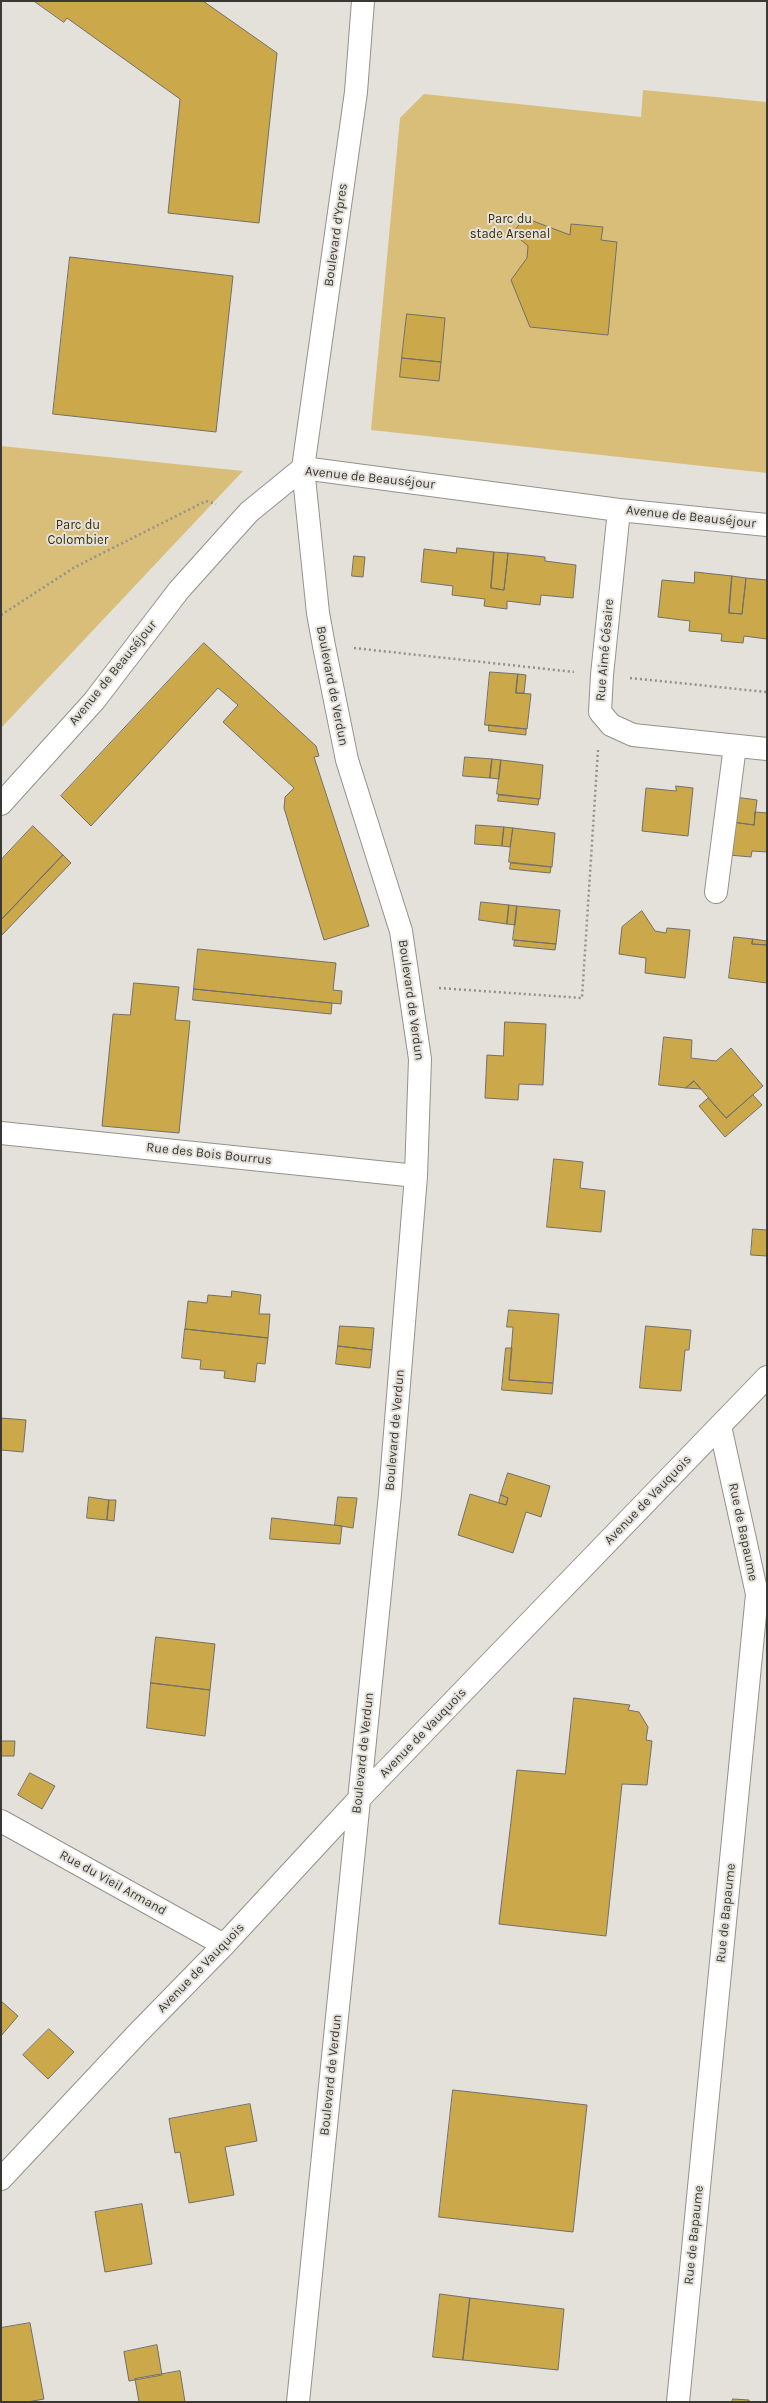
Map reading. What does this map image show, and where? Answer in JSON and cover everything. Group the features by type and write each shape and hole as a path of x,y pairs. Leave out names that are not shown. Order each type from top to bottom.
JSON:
{"street":[{"name":"Boulevard d'Ypres","path":"303,468 356,92 363,1"},
{"name":"Avenue de Beauséjour","path":"1,804 94,701 179,590 249,512 303,468 618,510 767,525"},
{"name":"Boulevard de Verdun","path":"298,2402 390,1494 416,1176 420,1059 401,931 347,760 324,646 318,613 303,468"},
{"name":"Rue Aimé Césaire","path":"618,510 602,675 600,712 611,725 633,734 767,750"},
{"path":"716,892 735,746"},
{"name":"Rue des Bois Bourrus","path":"1,1133 416,1176"},
{"name":"Avenue de Vauquois","path":"1,2179 224,1945 359,1799 767,1377"},
{"name":"Rue de Bapaume","path":"678,2402 757,1594 720,1426"},
{"name":"Rue du Vieil Armand","path":"1,1821 224,1945"}],"path":[{"path":"1,615 75,567 206,501 249,512"},
{"path":"324,646 767,692"},
{"path":"409,986 582,998 600,712"}],"green space":[{"name":"Parc du stade Arsenal","path":"643,90 767,102 767,473 371,430 400,118 424,94 641,117"},
{"name":"Parc du Colombier","path":"1,446 243,471 1,728"}],"building":[{"path":"34,1 203,1 277,53 259,223 168,213 180,99 67,18 64,22"},
{"path":"525,218 570,235 571,224 603,227 601,240 617,242 608,335 530,327 511,280 527,258 528,246 513,233"},
{"path":"70,257 233,276 216,432 53,414"},
{"path":"407,314 445,318 441,362 402,358"},
{"path":"402,358 441,362 439,381 400,377"},
{"path":"457,548 494,552 491,588 504,590 508,553 545,557 545,561 576,565 573,598 541,595 540,605 507,601 507,609 484,606 485,599 452,595 453,586 421,582 424,549 456,553"},
{"path":"494,552 508,553 504,590 491,588"},
{"path":"354,556 365,557 363,577 352,576"},
{"path":"695,572 732,576 729,613 742,614 746,578 767,580 767,639 744,636 743,643 721,641 722,634 689,631 690,621 658,617 662,580 694,583"},
{"path":"732,576 746,578 742,614 729,613"},
{"path":"204,643 316,746 319,756 314,757 369,926 324,940 284,808 285,797 294,788 223,722 238,705 218,688 91,826 61,796"},
{"path":"490,672 518,674 516,693 531,694 527,729 485,725"},
{"path":"518,674 526,675 524,693 516,693"},
{"path":"489,725 526,729 526,735 489,731"},
{"path":"465,757 492,759 490,778 463,776"},
{"path":"492,759 501,760 499,779 490,778"},
{"path":"501,760 543,765 540,799 497,794"},
{"path":"676,786 693,788 688,836 642,831 646,788 676,791"},
{"path":"499,795 539,799 538,805 498,801"},
{"path":"735,797 757,800 754,825 732,822"},
{"path":"755,812 767,813 767,852 752,851 751,857 729,855 732,822 754,825"},
{"path":"476,825 504,827 502,846 475,844"},
{"path":"33,826 63,855 1,920 1,860"},
{"path":"504,827 513,828 510,847 502,846"},
{"path":"513,828 555,833 552,867 509,862"},
{"path":"63,855 71,863 1,936 1,920"},
{"path":"511,863 551,867 550,873 510,869"},
{"path":"481,902 509,905 507,924 479,920"},
{"path":"509,905 517,906 515,925 507,924"},
{"path":"517,906 560,910 556,944 513,940"},
{"path":"642,911 655,931 666,933 667,928 690,930 685,978 645,973 646,958 619,954 622,927"},
{"path":"734,937 753,939 752,944 767,945 767,983 729,978"},
{"path":"753,939 767,941 767,945 752,944"},
{"path":"515,940 556,944 555,950 514,946"},
{"path":"198,949 336,963 333,990 342,991 341,1004 194,989"},
{"path":"134,983 179,987 175,1020 190,1021 179,1133 102,1126 113,1014 130,1015"},
{"path":"194,989 332,1003 331,1014 193,1000"},
{"path":"505,1022 546,1024 543,1085 519,1084 518,1100 485,1098 487,1055 503,1056"},
{"path":"664,1037 692,1040 691,1058 716,1061 731,1048 763,1086 726,1118 694,1081 686,1088 659,1085"},
{"path":"694,1081 701,1089 686,1088"},
{"path":"753,1095 762,1105 725,1137 699,1106 708,1098 726,1118"},
{"path":"554,1159 583,1162 580,1188 605,1191 601,1232 547,1227"},
{"path":"753,1229 767,1230 767,1256 751,1255"},
{"path":"232,1291 261,1295 259,1314 270,1314 268,1338 185,1329 188,1301 207,1303 208,1295 231,1297"},
{"path":"509,1310 559,1314 553,1383 509,1380 513,1327 507,1327"},
{"path":"340,1326 374,1328 372,1350 338,1346"},
{"path":"646,1326 691,1330 689,1350 685,1350 681,1391 640,1388"},
{"path":"185,1329 268,1338 265,1364 257,1363 255,1382 224,1378 225,1371 200,1369 201,1360 182,1358"},
{"path":"338,1346 372,1350 370,1368 336,1364"},
{"path":"506,1348 512,1348 509,1380 553,1383 552,1394 502,1390"},
{"path":"1,1418 26,1420 23,1452 1,1450"},
{"path":"508,1473 550,1486 541,1517 526,1512 513,1553 458,1535 470,1494 506,1505 508,1498 501,1495"},
{"path":"501,1495 508,1498 506,1505 499,1503"},
{"path":"89,1497 109,1500 107,1520 87,1518"},
{"path":"338,1497 357,1498 353,1528 335,1525"},
{"path":"109,1500 116,1500 114,1521 107,1520"},
{"path":"272,1518 342,1526 340,1544 270,1539"},
{"path":"156,1637 215,1644 210,1690 151,1683"},
{"path":"151,1683 210,1690 205,1736 147,1728"},
{"path":"574,1698 630,1705 628,1710 639,1712 648,1727 646,1740 652,1741 647,1785 622,1784 606,1936 499,1924 517,1770 565,1774"},
{"path":"1,1741 15,1741 14,1756 1,1756"},
{"path":"30,1773 55,1786 42,1809 18,1795"},
{"path":"1,2001 18,2016 1,2036"},
{"path":"49,2029 74,2052 48,2079 23,2055"},
{"path":"453,2090 587,2105 573,2232 439,2217"},
{"path":"250,2104 257,2141 225,2147 234,2195 189,2203 180,2152 175,2153 169,2119"},
{"path":"142,2204 152,2264 105,2272 95,2212"},
{"path":"440,2294 470,2298 463,2360 433,2357"},
{"path":"470,2298 564,2309 558,2370 463,2360"},
{"path":"30,2323 44,2399 27,2402 1,2402 1,2328"},
{"path":"157,2345 162,2375 129,2381 124,2352"},
{"path":"180,2371 185,2402 139,2402 135,2379"},
{"path":"733,2399 749,2400 749,2402 732,2402"}]}
